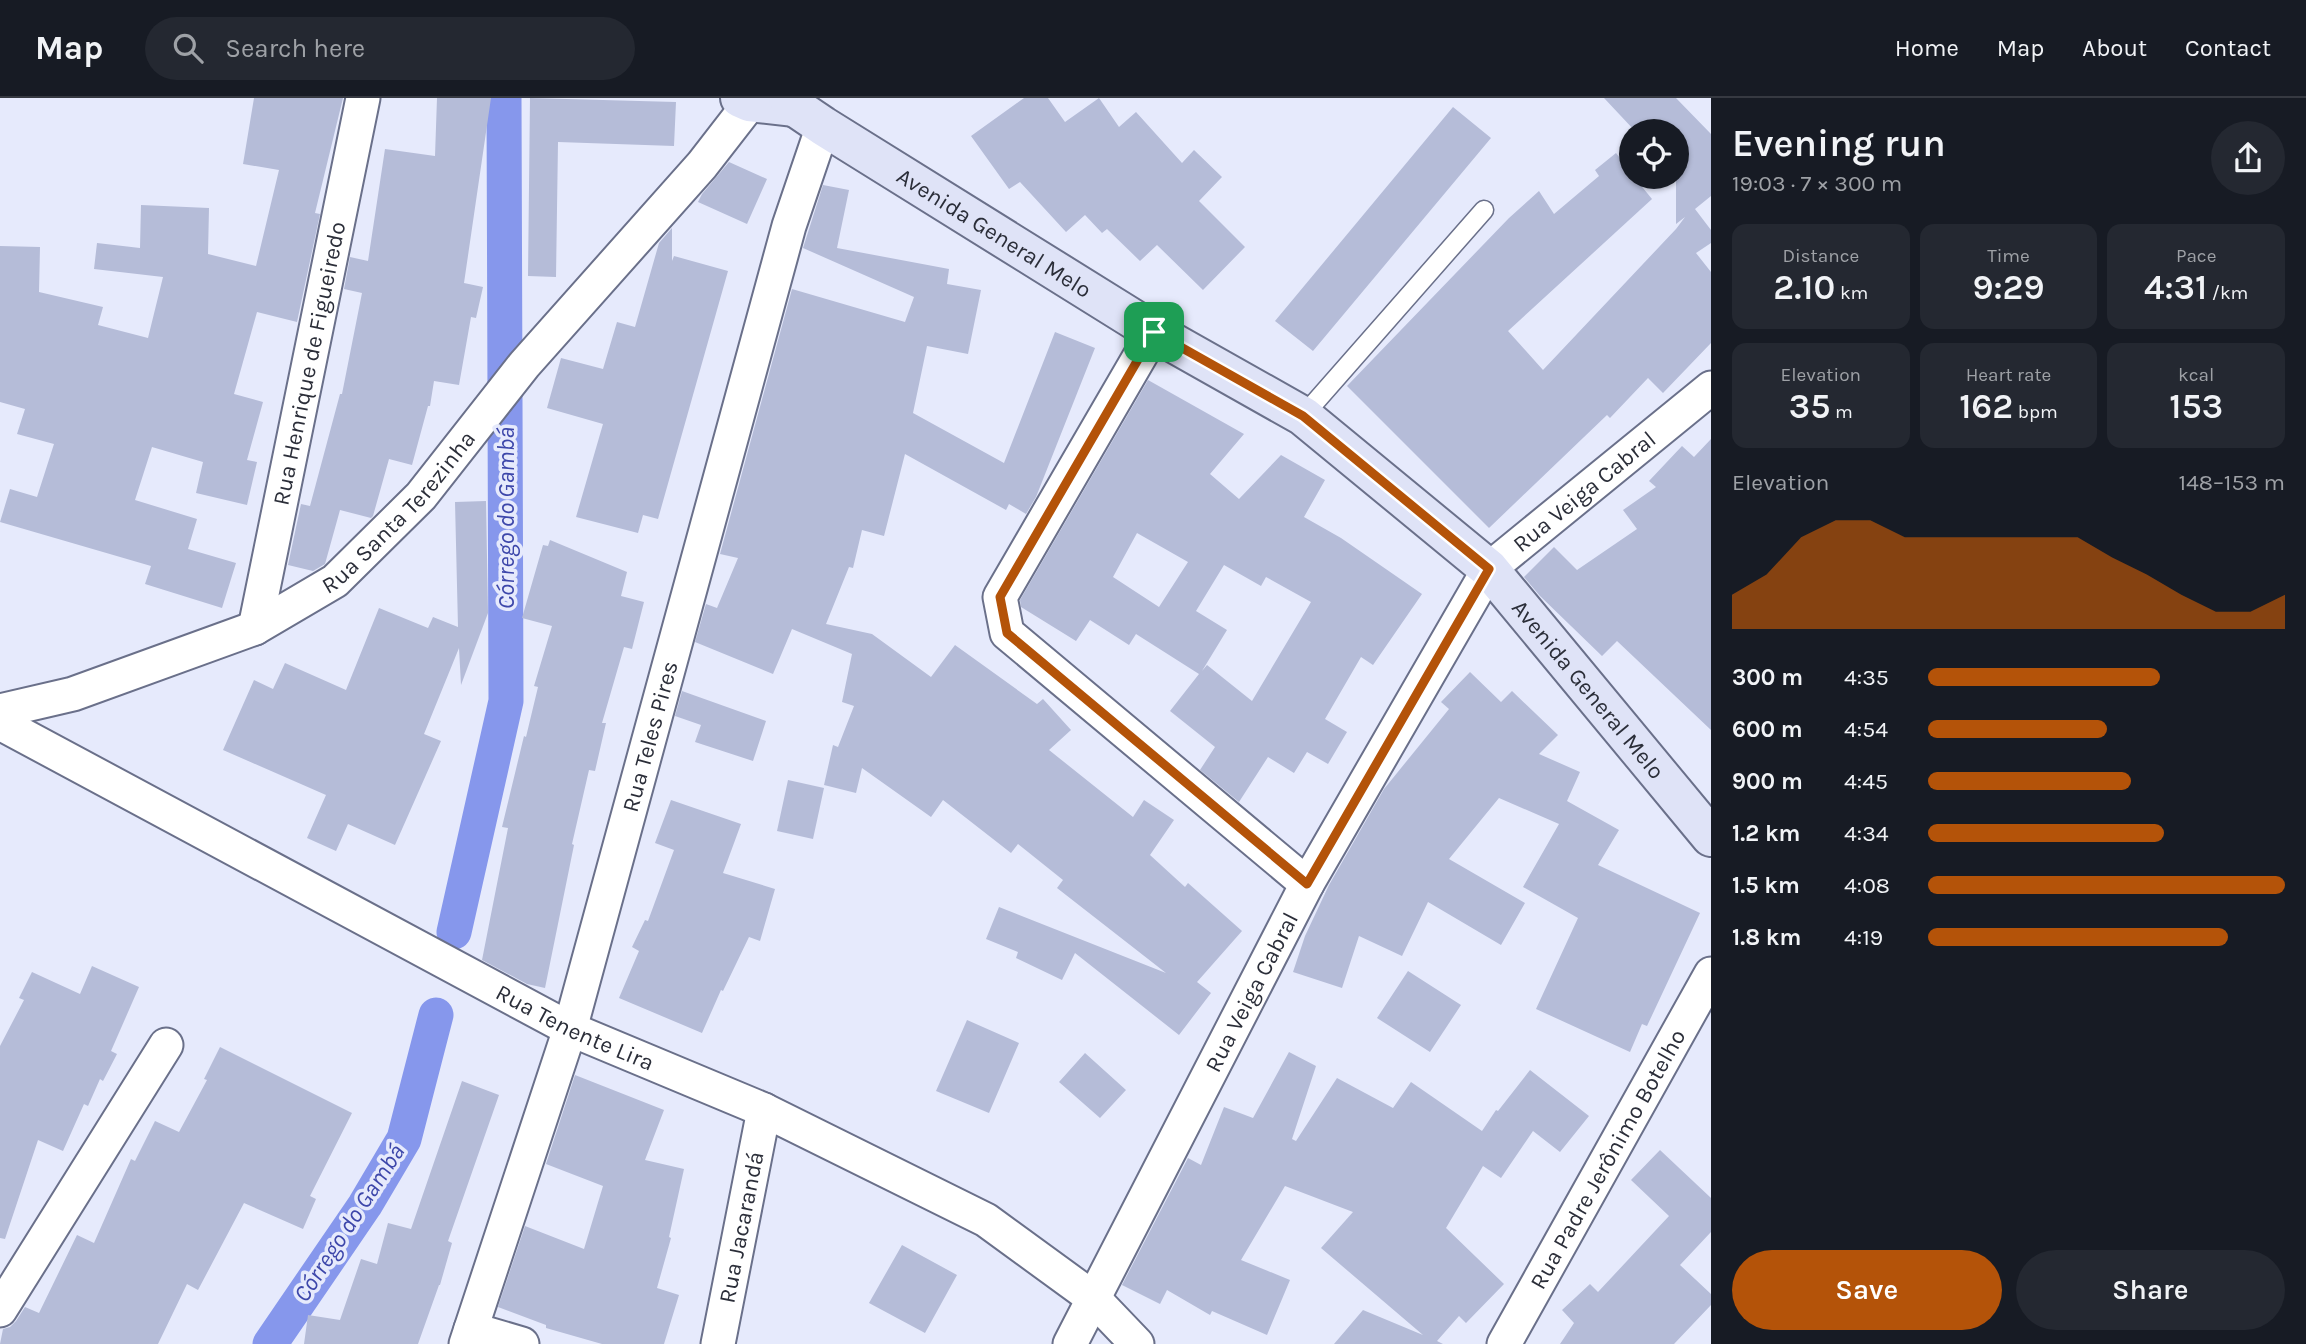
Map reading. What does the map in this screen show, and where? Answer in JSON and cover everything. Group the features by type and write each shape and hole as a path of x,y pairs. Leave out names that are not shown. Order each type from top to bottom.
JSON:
{"main road":[{"name":"Avenida General Melo","path":"748,99 802,111 1154,332 1303,416 1489,569 1711,837"}],"street":[{"name":"Rua Henrique de Figueiredo","path":"255,628 363,98"},
{"name":"Rua Santa Terezinha","path":"0,711 73,694 255,628 335,581 421,496 524,365 702,165 748,99"},
{"name":"Rua Teles Pires","path":"469,1337 570,1029 789,226 802,111"},
{"path":"1154,332 1000,597 1007,633 1307,884"},
{"name":"Rua Veiga Cabral","path":"1070,1344 1307,884 1489,569 1711,388"},
{"name":"Rua Tenente Lira","path":"0,723 570,1029 764,1110 986,1220 1093,1298 1137,1344"},
{"name":"Rua Padre Jerônimo Botelho","path":"1504,1344 1711,974"},
{"path":"0,1310 166,1045"},
{"name":"Rua Jacarandá","path":"718,1344 764,1110"},
{"path":"469,1337 522,1344"}],"lane":[{"path":"1303,416 1484,210"}],"building":[{"path":"254,98 343,98 315,213 320,214 297,322 257,312 234,394 263,402 247,460 257,462 247,505 196,493 203,462 152,447 135,500 197,519 188,549 236,563 222,608 145,584 151,566 0,522 10,489 37,497 54,444 17,434 25,409 0,402 0,246 40,247 39,292 103,307 98,325 148,338 163,277 94,269 97,243 140,248 141,205 209,208 208,254 256,266 279,170 243,164"},
{"path":"437,98 491,98 464,283 483,287 476,318 471,317 459,385 434,381 430,406 412,465 389,459 373,516 371,518 340,510 325,564 313,571 288,565 301,504 310,506 342,394 362,293 344,289 350,257 368,261 385,149 435,156"},
{"path":"530,98 676,102 674,146 558,142 556,277 528,276"},
{"path":"1024,98 1048,98 1065,122 1099,98 1119,127 1136,112 1182,163 1194,150 1222,177 1199,201 1245,247 1203,290 1157,245 1140,261 1107,229 1102,233 1085,215 1066,232 1020,182 1009,189 971,136"},
{"path":"1604,98 1676,98 1711,134 1711,196 1695,209 1711,230 1711,243 1696,253 1711,272 1711,343 1663,393 1648,378 1610,418 1607,415 1489,528 1347,386 1509,218 1539,191 1554,214 1599,176 1595,170 1616,153 1619,157 1619,189 1644,189 1652,199 1508,331 1543,370 1685,217 1676,224 1676,189 1689,189 1689,119 1624,119"},
{"path":"1453,107 1491,138 1313,351 1275,321"},
{"path":"729,162 767,179 747,224 698,202"},
{"path":"823,185 849,190 837,248 949,269 947,284 981,290 968,354 927,346 913,413 1004,463 1055,332 1095,348 1036,497 1026,514 1009,504 1006,510 905,454 884,536 862,530 853,568 849,567 826,624 872,634 931,677 955,645 1037,704 1043,699 1071,730 1049,750 1133,817 1144,800 1174,820 1150,855 1185,887 1188,883 1242,931 1197,982 1211,993 1179,1035 1075,953 1062,980 1016,958 1018,952 986,939 999,907 1166,973 1057,888 1063,880 1018,844 1011,853 943,800 931,817 862,768 856,793 824,785 833,745 838,747 854,706 842,702 852,654 792,629 773,674 695,642 706,604 717,608 738,558 720,554 792,289 905,322 914,297 803,248"},
{"path":"672,228 672,261 674,256 728,271 658,519 643,515 638,533 576,517 603,424 547,408 561,358 603,369 617,322 635,327 659,243"},
{"path":"1148,380 1244,434 1210,474 1239,499 1281,455 1325,480 1304,517 1341,538 1422,594 1373,665 1361,657 1325,719 1347,732 1328,764 1307,752 1294,773 1268,757 1239,802 1200,770 1215,747 1170,711 1199,674 1136,634 1129,645 1090,620 1076,641 1021,607 1020,600","holes":["1137,533 1188,562 1159,607 1113,577","1224,565 1261,586 1266,577 1311,602 1252,701 1207,665 1202,671 1227,630 1196,611"]},
{"path":"1711,439 1711,730 1617,641 1602,656 1524,577 1554,547 1577,570 1637,529 1623,510 1656,487 1649,481 1682,446 1694,457"},
{"path":"486,501 488,613 461,685 459,648 424,734 441,741 395,845 348,824 336,851 307,838 326,795 223,750 254,680 273,689 285,663 346,690 379,608 428,628 433,617 458,627 455,502"},
{"path":"550,540 627,572 621,596 644,602 632,649 624,647 602,723 606,723 595,771 589,770 545,988 527,984 482,960 508,828 502,827 538,687 534,686 552,626 522,618 543,545 548,546"},
{"path":"1470,672 1501,702 1512,691 1558,735 1539,754 1580,772 1567,801 1619,830 1598,865 1700,913 1647,1026 1642,1024 1630,1052 1536,1009 1578,918 1523,887 1559,824 1499,798 1449,859 1525,903 1501,945 1428,902 1402,956 1359,936 1342,988 1293,972 1305,936 1329,885 1384,789 1449,709 1441,702"},
{"path":"682,691 766,721 753,761 695,742 701,725 675,716"},
{"path":"788,780 824,788 813,839 777,831"},
{"path":"671,800 741,824 723,873 775,889 760,941 749,937 702,1033 619,998 639,951 632,947 645,920 648,921 674,850 655,843"},
{"path":"92,966 139,987 111,1051 117,1054 103,1081 100,1079 88,1106 84,1104 63,1151 38,1140 5,1239 0,1238 0,1046 24,1000 19,998 32,972 80,994"},
{"path":"1408,971 1461,1005 1430,1052 1377,1018"},
{"path":"967,1020 1019,1043 989,1113 936,1091"},
{"path":"220,1047 352,1113 310,1196 316,1199 303,1229 244,1203 198,1290 187,1284 158,1344 0,1344 3,1329 16,1321 25,1307 39,1313 77,1235 94,1243 131,1159 135,1161 155,1121 179,1132 207,1080 204,1079"},
{"path":"1289,1052 1316,1066 1292,1139 1296,1141 1337,1078 1393,1108 1411,1082 1482,1131 1530,1070 1589,1116 1560,1152 1533,1131 1501,1178 1483,1166 1446,1228 1504,1284 1466,1323 1459,1316 1437,1341 1443,1344 1334,1344 1363,1310 1423,1335 1321,1248 1353,1212 1285,1186 1241,1260 1290,1280 1267,1335 1212,1311 1210,1315 1167,1290 1160,1304 1122,1285 1188,1158 1201,1165 1224,1107 1253,1118"},
{"path":"1085,1053 1126,1090 1100,1118 1059,1082"},
{"path":"575,1075 664,1110 645,1160 684,1169 669,1237 671,1238 657,1288 679,1295 664,1344 602,1344 546,1328 546,1325 498,1307 525,1226 584,1249 603,1186 546,1164"},
{"path":"462,1081 499,1095 448,1241 452,1243 440,1285 418,1344 304,1344 308,1315 340,1320 361,1259 377,1264 388,1223 411,1229"},
{"path":"1660,1150 1711,1198 1711,1232 1680,1265 1711,1294 1711,1305 1674,1344 1560,1344 1574,1323 1562,1310 1590,1284 1598,1292 1669,1216 1631,1180"},
{"path":"902,1245 957,1275 925,1333 869,1303"}],"waterway":[{"name":"Córrego do Gambá","path":"454,932 506,701 504,98"},
{"name":"Córrego do Gambá","path":"270,1344 365,1205 404,1139 436,1015"}],"route":[{"path":"1154,332 1303,416 1489,569 1307,884 1007,633 1000,597 1154,332"}]}
